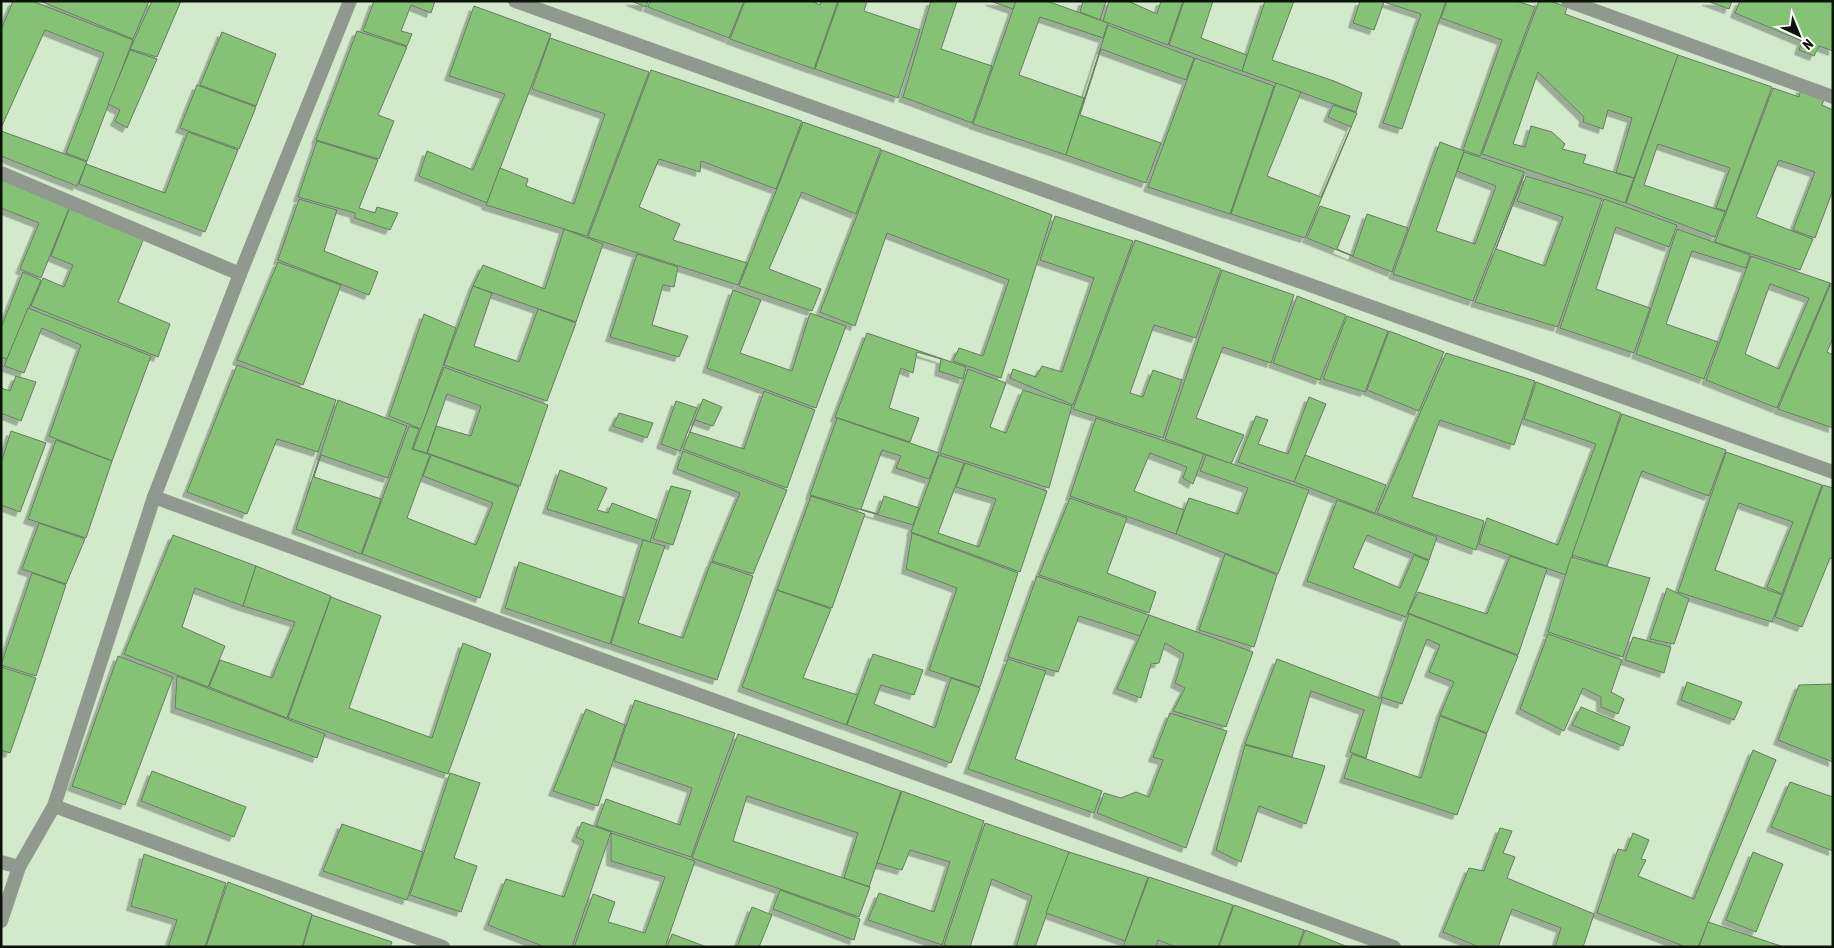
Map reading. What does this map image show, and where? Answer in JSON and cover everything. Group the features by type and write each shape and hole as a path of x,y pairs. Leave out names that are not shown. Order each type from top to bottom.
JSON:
{"street":[{"path":"1,921 19,867 54,806 154,497 240,274 350,1"},
{"path":"515,1 1833,472"},
{"path":"1568,1 1833,97"},
{"path":"1,173 240,274"},
{"path":"154,497 1394,947"},
{"path":"54,806 443,947"},
{"path":"1,862 19,867"}],"building":[{"path":"13,1 32,1 133,40 87,161 66,153 104,53 45,30 1,128 1,30"},
{"path":"40,1 149,1 133,39"},
{"path":"152,1 181,1 157,57 130,49"},
{"path":"374,1 435,1 431,13 411,5 401,31 412,34 407,46 363,31"},
{"path":"631,1 648,1 646,7"},
{"path":"650,1 744,1 729,38 648,7"},
{"path":"745,1 811,1 820,5 821,1 838,1 814,69 730,39"},
{"path":"839,1 867,1 864,11 920,30 898,98 815,69"},
{"path":"931,1 957,1 941,49 992,66 972,123 903,97"},
{"path":"990,1 1016,1 1013,9"},
{"path":"1016,1 1047,1 1108,23 1103,38 1040,17 1019,75 1084,98 1066,155 973,124"},
{"path":"1083,1 1106,1 1100,20 1080,12"},
{"path":"1109,1 1128,1 1157,14 1161,1 1183,1 1168,45 1103,21"},
{"path":"1184,1 1213,1 1201,38 1247,55 1242,71 1169,45"},
{"path":"1265,1 1294,1 1272,60 1334,81 1362,93 1356,112 1242,71"},
{"path":"1360,1 1446,1 1402,129 1383,123 1421,14 1384,2 1374,30 1353,23"},
{"path":"1447,1 1516,1 1535,7 1480,156 1463,150 1502,40 1441,18"},
{"path":"1539,1 1550,1 1567,7 1565,14 1678,55 1625,203 1482,154","holes":["1538,72 1584,117 1583,122 1603,129 1608,110 1632,118 1616,173 1583,163 1586,155 1562,149 1565,144 1552,132 1531,126 1525,147 1513,144"]},
{"path":"1707,1 1732,1 1729,9"},
{"path":"1740,1 1833,1 1833,51 1819,46 1814,56 1799,50 1802,41 1735,13"},
{"path":"474,6 551,34 487,203 419,176 427,151 473,170 505,94 449,76"},
{"path":"1108,25 1194,58 1186,80 1101,49 1080,115 1161,143 1146,183 1066,155"},
{"path":"357,31 407,47 378,115 394,121 379,159 316,140"},
{"path":"222,32 276,54 256,106 200,85"},
{"path":"550,38 649,72 587,236 486,205 500,168 528,179 526,186 574,204 605,114 532,89"},
{"path":"130,50 157,59 127,128 115,121 120,110 108,104"},
{"path":"1678,55 1772,87 1726,211 1716,208 1730,168 1658,144 1644,185 1725,212 1715,237 1626,203"},
{"path":"1195,58 1274,86 1230,214 1148,187"},
{"path":"651,70 802,121 776,189 701,161 700,172 659,159 639,207 680,224 673,240 747,263 738,285 588,237"},
{"path":"1276,83 1301,92 1267,176 1321,197 1351,127 1328,117 1333,105 1357,113 1305,238 1231,214"},
{"path":"197,85 256,107 239,149 180,128"},
{"path":"1773,88 1799,97 1801,88 1825,97 1822,105 1833,110 1833,190 1815,238 1793,230 1815,172 1779,160 1756,217 1813,239 1800,270 1715,242"},
{"path":"803,122 881,149 856,214 802,192 769,269 821,289 812,311 739,286"},
{"path":"1,131 87,162 77,186 1,156"},
{"path":"188,132 238,150 205,232 79,184 86,164 165,193"},
{"path":"317,141 378,160 359,208 375,213 377,207 398,213 390,230 355,218 355,213 298,197"},
{"path":"1440,142 1464,151 1457,171 1464,152 1524,172 1473,301 1393,274","holes":["1457,171 1496,186 1475,244 1436,231"]},
{"path":"882,150 1052,215 1001,378 953,361 959,348 983,356 1009,280 887,233 855,326 820,312"},
{"path":"1524,175 1496,249 1545,266 1563,217 1517,201 1526,176 1602,199 1558,327 1475,302"},
{"path":"1,177 70,206 41,278 20,269 39,223 1,208"},
{"path":"299,199 337,210 324,251 378,272 369,295 278,260"},
{"path":"1604,199 1677,225 1669,247 1616,227 1596,289 1650,308 1634,353 1560,328"},
{"path":"1320,206 1350,216 1337,249 1353,256 1367,214 1408,228 1392,272 1307,238"},
{"path":"70,207 144,238 118,302 170,324 158,357 31,306 43,278 64,287 73,265 51,256"},
{"path":"1055,216 1133,241 1073,405 1010,378 1013,369 1036,377 1042,366 1062,372 1094,278 1040,260"},
{"path":"564,229 603,244 576,322 473,286 483,265 545,289"},
{"path":"1677,229 1750,255 1746,268 1692,251 1666,324 1718,342 1704,379 1636,354"},
{"path":"1135,240 1221,269 1196,338 1154,325 1130,393 1143,397 1153,370 1182,380 1163,438 1073,409"},
{"path":"637,254 678,267 674,287 663,285 652,325 688,336 679,357 610,337"},
{"path":"1751,256 1830,283 1777,408 1706,380","holes":["1770,284 1809,298 1779,369 1745,354"]},
{"path":"278,262 341,285 303,385 237,360"},
{"path":"1222,270 1294,295 1271,363 1223,347 1196,418 1244,435 1231,464 1165,439"},
{"path":"23,272 41,280 7,359 1,357 1,328"},
{"path":"1831,283 1833,284 1833,338 1827,352 1833,355 1833,428 1778,409"},
{"path":"473,286 492,293 474,346 519,362 538,309 576,323 547,401 444,365"},
{"path":"733,290 761,300 740,353 792,371 810,313 846,326 816,408 707,368"},
{"path":"1297,296 1346,315 1320,380 1273,363"},
{"path":"28,308 151,356 112,461 49,436 81,345 42,328 24,373 4,366"},
{"path":"424,314 456,328 421,429 389,416"},
{"path":"1347,316 1388,331 1365,392 1323,379"},
{"path":"1389,331 1444,352 1419,411 1367,390"},
{"path":"867,333 966,367 963,379 939,371 941,359 917,352 913,373 901,368 889,408 919,418 910,442 835,417"},
{"path":"1446,353 1535,381 1514,445 1440,420 1412,497 1484,521 1476,550 1377,513"},
{"path":"237,365 336,400 318,452 277,439 247,514 187,492"},
{"path":"444,367 548,405 520,486 413,449","holes":["447,394 481,406 471,436 436,426"]},
{"path":"968,369 1006,383 990,427 1006,433 1023,390 1072,406 1049,488 940,453"},
{"path":"16,376 36,382 21,421 1,413 1,388 10,391"},
{"path":"1536,382 1621,413 1566,575 1479,544 1487,518 1558,545 1596,444 1524,419"},
{"path":"764,391 815,410 787,488 683,449 703,399 722,407 713,426 695,420 690,432 744,449"},
{"path":"1309,397 1326,404 1294,482 1238,462 1256,416 1268,420 1258,444 1288,454"},
{"path":"338,400 407,426 388,478 321,455 314,477 381,499 361,554 296,529"},
{"path":"676,401 697,408 680,451 661,444"},
{"path":"619,413 653,423 647,438 613,426"},
{"path":"1622,414 1726,450 1709,496 1642,471 1607,566 1572,555"},
{"path":"837,418 939,453 929,479 896,468 901,456 882,450 861,509 878,514 884,496 919,508 913,525 810,495"},
{"path":"1096,418 1204,454 1193,484 1183,478 1187,467 1150,453 1134,491 1184,510 1176,534 1070,496"},
{"path":"409,426 419,429 412,449 430,455 407,518 476,545 493,503 423,476 431,455 519,487 480,598 362,554"},
{"path":"11,431 46,443 20,512 1,505 1,463"},
{"path":"56,440 112,461 86,538 28,519"},
{"path":"683,451 787,490 753,574 712,561 740,493 677,469"},
{"path":"1726,452 1822,485 1782,594 1767,587 1793,522 1739,503 1715,570 1782,595 1772,622 1678,592"},
{"path":"939,455 964,463 938,533 979,547 996,499 956,487 965,463 1047,491 1020,572 911,532"},
{"path":"1206,455 1309,490 1278,574 1176,534 1189,498 1238,514 1248,488 1200,471"},
{"path":"1305,455 1386,485 1375,513 1294,482"},
{"path":"560,470 607,488 597,510 608,513 612,503 657,520 650,542 547,509"},
{"path":"1823,485 1833,488 1833,559 1830,558 1802,627 1775,617"},
{"path":"671,486 691,491 673,545 653,539"},
{"path":"811,496 865,514 832,608 777,590"},
{"path":"1070,498 1127,518 1107,573 1156,592 1149,613 1039,575"},
{"path":"1337,500 1437,537 1429,560 1367,535 1353,568 1400,588 1414,555 1429,561 1406,617 1307,581"},
{"path":"39,523 85,539 66,584 22,569"},
{"path":"912,533 1018,573 980,687 929,670 957,588 906,569"},
{"path":"173,535 256,566 243,606 195,588 182,627 225,646 208,687 124,654"},
{"path":"643,540 665,546 638,623 683,638 711,562 753,576 717,680 611,644"},
{"path":"1225,554 1277,575 1254,647 1199,630"},
{"path":"1510,556 1547,569 1518,655 1408,613 1418,592 1487,614"},
{"path":"1571,557 1650,578 1623,657 1548,632"},
{"path":"519,562 624,598 610,644 505,608"},
{"path":"256,566 331,596 287,718 209,687 220,660 272,678 295,622 243,606"},
{"path":"32,573 66,585 36,676 1,665"},
{"path":"1037,576 1149,615 1140,636 1079,616 1058,672 1008,657"},
{"path":"1667,588 1689,599 1674,644 1650,639"},
{"path":"777,590 831,609 803,678 858,695 846,725 742,687"},
{"path":"331,597 381,616 349,708 432,738 463,643 491,654 448,774 288,718"},
{"path":"1409,614 1518,656 1487,733 1440,715 1454,682 1429,672 1440,645 1427,639 1402,704 1381,697"},
{"path":"1149,615 1253,652 1226,727 1173,711 1185,688 1175,683 1184,654 1165,643 1159,663 1151,664 1141,698 1117,689"},
{"path":"1548,634 1622,660 1611,692 1624,699 1618,714 1601,707 1601,697 1583,688 1564,731 1520,709"},
{"path":"1633,637 1671,647 1664,673 1625,660"},
{"path":"873,654 923,670 914,695 881,685 874,704 935,728 951,678 980,688 951,763 847,725"},
{"path":"118,656 173,677 125,805 72,786"},
{"path":"1008,659 1046,671 1015,759 1102,791 1094,813 968,769"},
{"path":"1277,659 1382,699 1366,758 1350,752 1364,710 1311,691 1292,757 1245,744"},
{"path":"1,667 36,678 10,753 1,750"},
{"path":"177,676 325,734 317,758 175,708"},
{"path":"1687,682 1742,702 1734,720 1681,700"},
{"path":"1833,684 1833,762 1778,740 1799,685"},
{"path":"635,700 735,733 691,857 596,826 606,799 680,825 692,788 614,761"},
{"path":"1581,707 1630,727 1623,746 1572,725"},
{"path":"586,709 625,725 598,806 553,791"},
{"path":"1170,713 1227,731 1186,848 1097,813 1104,793 1121,798 1136,792 1149,797 1163,760 1153,757"},
{"path":"1440,716 1487,734 1457,815 1344,778 1352,754 1421,778"},
{"path":"738,734 901,791 859,917 692,858","holes":["747,796 858,833 844,878 855,882 733,841"]},
{"path":"1245,745 1325,766 1306,824 1259,806 1241,862 1216,850"},
{"path":"1753,750 1776,760 1698,947 1686,947 1597,913 1618,849 1626,851 1633,833 1649,840 1641,859 1646,860 1638,876 1694,899"},
{"path":"152,771 246,807 234,837 141,801"},
{"path":"450,773 480,783 454,858 477,866 461,912 410,895"},
{"path":"1790,782 1833,797 1833,851 1771,827"},
{"path":"902,791 984,821 942,945 868,920 879,893 934,912 950,862 910,850 902,870 877,863"},
{"path":"582,822 611,832 572,947 545,947 488,925 506,879 564,897 584,841 576,837"},
{"path":"985,823 1069,852 1035,947 1016,947 1032,896 992,879 970,947 944,945"},
{"path":"342,824 423,852 407,900 323,871"},
{"path":"1500,828 1512,831 1503,853 1515,857 1507,878 1594,914 1583,947 1555,947 1561,928 1512,909 1498,947 1479,947 1443,932 1469,868 1484,871"},
{"path":"611,833 695,861 665,947 574,947 593,894 615,902 608,922 645,933 665,877 611,861"},
{"path":"1069,852 1148,877 1125,941 1046,913"},
{"path":"1753,852 1783,864 1756,932 1726,920"},
{"path":"144,854 226,883 205,947 168,947 177,920 131,906"},
{"path":"1149,877 1233,905 1218,947 1176,947 1158,940 1156,947 1123,947"},
{"path":"228,882 312,914 302,947 206,947"},
{"path":"780,890 860,919 854,940 773,909"},
{"path":"1234,905 1304,930 1298,947 1219,947"},
{"path":"752,907 772,915 759,947 737,947"},
{"path":"312,915 392,942 390,947 303,947"},
{"path":"1708,922 1784,947 1699,947"},
{"path":"1305,930 1348,947 1299,947"},
{"path":"672,934 707,947 667,947"}]}
